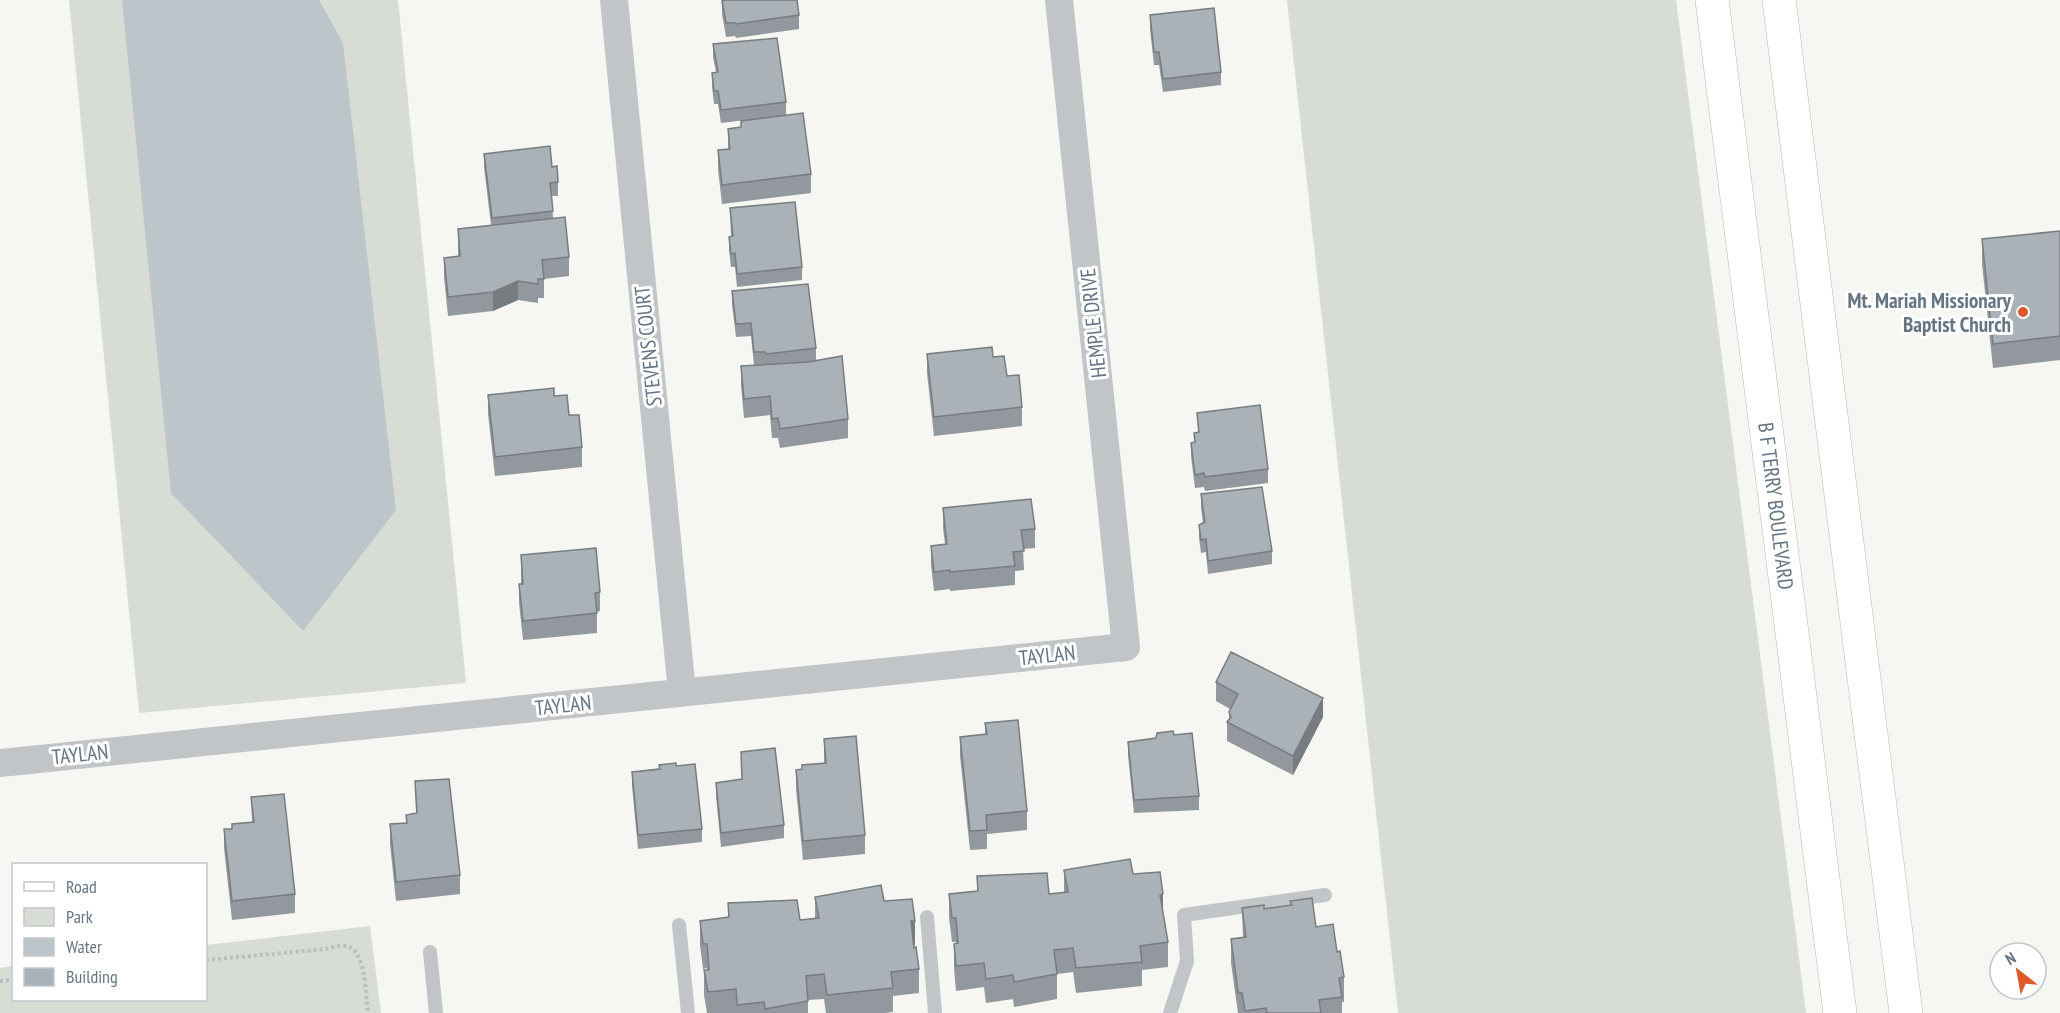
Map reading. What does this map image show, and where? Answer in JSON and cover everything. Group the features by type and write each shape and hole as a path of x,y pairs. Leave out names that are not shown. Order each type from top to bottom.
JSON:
{"main road":[{"name":"B F TERRY BOULEVARD","path":"1712,0 1840,1013"},
{"path":"1779,0 1906,1013"}],"street":[{"name":"STEVENS COURT","path":"614,0 682,692"},
{"name":"HEMPLE DRIVE","path":"1059,0 1126,647"},
{"name":"TAYLAN","path":"0,763 1126,647"}],"lane":[{"path":"1170,1013 1187,961 1184,915 1325,896"},
{"path":"927,917 935,1013"},
{"path":"679,925 688,1013"},
{"path":"430,952 436,1013"}],"path":[{"path":"207,960 326,949 342,945 352,949 363,970 368,1013"}],"green space":[{"path":"69,0 398,0 466,683 139,713"},
{"path":"1287,0 1676,0 1806,1013 1398,1013"},
{"path":"370,926 381,1013 0,1013 0,968 12,966 12,1001 207,1001 207,945"}],"water":[{"path":"122,0 319,0 343,43 396,510 303,631 171,493"}],"building":[{"path":"797,0 799,15 736,24 726,23 722,1"},
{"path":"1214,8 1221,72 1163,79 1159,52 1154,52 1150,15"},
{"path":"777,38 786,102 721,110 718,91 714,91 712,73 718,72 713,44"},
{"path":"803,113 811,174 722,185 718,150 730,149 728,129 741,127 741,121"},
{"path":"550,146 552,167 557,166 558,182 550,183 553,211 492,218 484,154"},
{"path":"795,202 802,267 737,274 735,253 731,254 729,237 733,236 730,208"},
{"path":"565,217 569,257 542,260 544,279 538,279 538,284 518,281 493,292 448,297 444,258 460,256 458,229"},
{"name":"Mt. Mariah Missionary Baptist Church","path":"2060,231 2060,336 1993,344 1982,239"},
{"path":"808,284 816,348 767,354 754,352 751,323 736,324 732,291"},
{"path":"992,347 993,357 1004,356 1007,376 1019,375 1022,407 934,417 927,354"},
{"path":"842,356 848,419 780,429 778,418 772,419 770,396 744,399 741,366 808,362"},
{"path":"554,388 554,396 567,395 569,415 579,415 582,447 495,457 488,395"},
{"path":"1260,405 1268,469 1205,477 1204,473 1195,475 1191,443 1195,442 1194,433 1199,432 1197,413"},
{"path":"1262,487 1272,551 1208,561 1206,539 1201,540 1199,525 1205,522 1201,494"},
{"path":"1031,499 1035,529 1021,530 1024,551 1013,552 1015,566 934,572 931,546 947,544 943,508"},
{"path":"596,548 600,592 595,593 597,613 523,621 519,584 523,584 521,555"},
{"path":"1231,652 1323,698 1293,756 1227,722 1231,717 1229,712 1238,694 1216,682"},
{"path":"1018,720 1027,811 986,815 987,830 970,831 960,737 987,734 985,723"},
{"path":"1173,731 1174,735 1192,733 1199,796 1134,800 1128,742 1156,738 1157,733"},
{"path":"856,736 865,835 803,841 796,770 802,769 802,765 826,763 824,739"},
{"path":"775,748 784,825 721,833 716,783 742,779 741,752"},
{"path":"676,763 676,766 695,764 702,829 638,835 632,772 660,769 659,765"},
{"path":"449,779 460,875 396,882 390,824 407,823 406,815 417,813 415,781"},
{"path":"284,794 295,894 232,901 224,829 232,829 232,824 254,822 251,797"},
{"path":"1130,859 1133,874 1160,872 1163,894 1160,895 1168,942 1140,946 1142,962 1076,968 1073,948 1054,950 1057,974 1014,982 1013,975 986,979 984,963 956,966 954,944 958,943 956,918 952,918 949,894 978,891 977,876 1047,873 1049,894 1068,892 1064,870"},
{"path":"881,885 884,901 912,899 915,921 911,921 919,969 891,972 893,988 827,995 824,974 806,976 808,1001 765,1009 764,1002 737,1005 736,989 708,992 704,970 709,970 707,944 703,944 700,921 729,917 728,903 797,900 800,920 819,918 815,897"},
{"path":"1312,898 1316,927 1333,924 1344,977 1339,978 1342,997 1319,1000 1321,1013 1267,1013 1266,1008 1245,1011 1242,993 1238,992 1231,939 1246,937 1242,908 1264,905 1264,909 1292,905 1290,901"}],"place":[{"name":"Mt. Mariah Missionary Baptist Church","path":"2023,312"}]}
